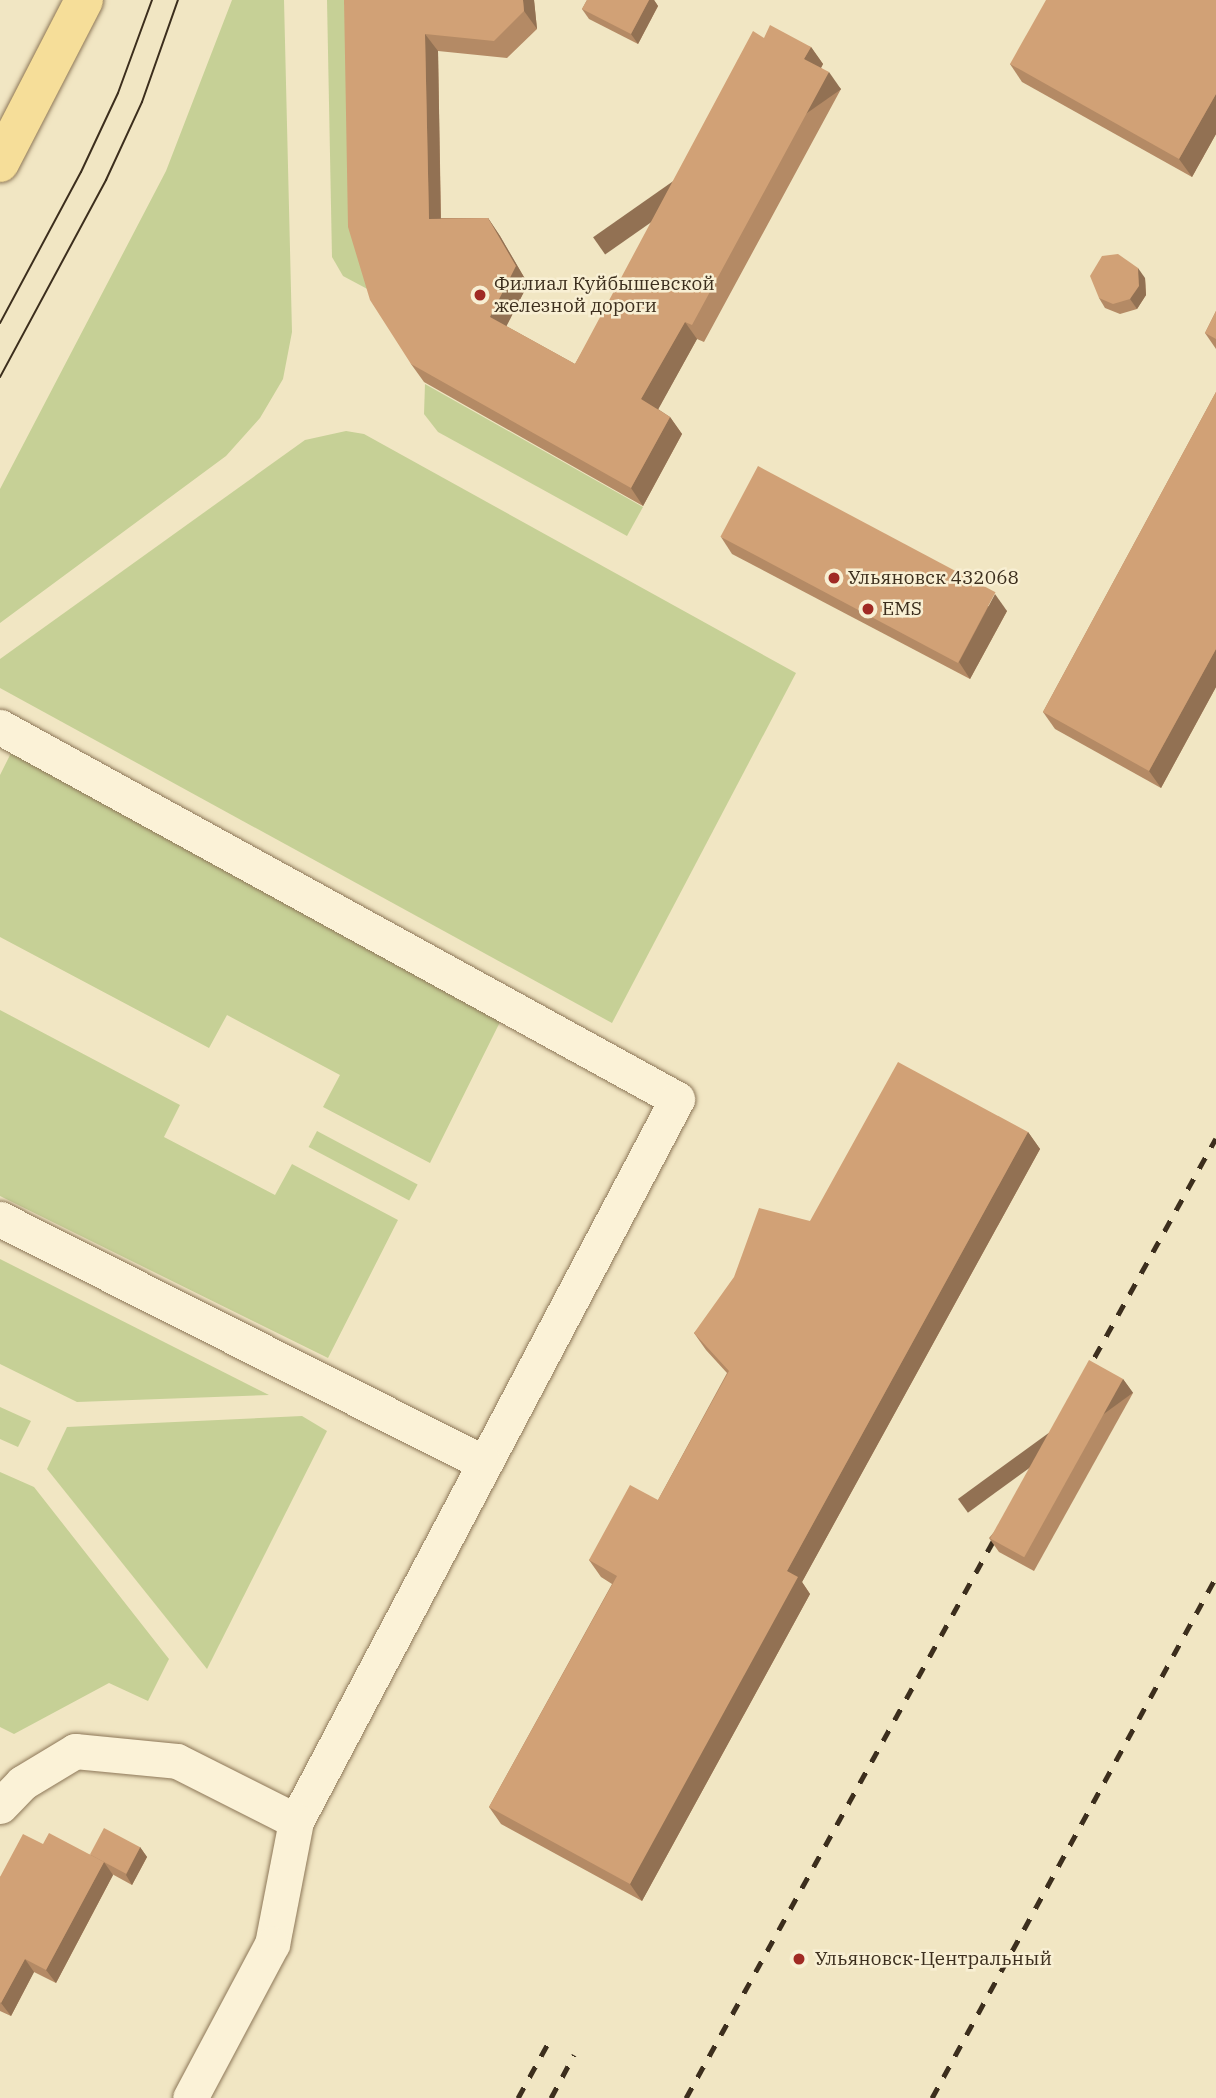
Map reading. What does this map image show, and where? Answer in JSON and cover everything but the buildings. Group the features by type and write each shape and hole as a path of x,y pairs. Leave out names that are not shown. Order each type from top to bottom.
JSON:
{"main road":[{"path":"0,163 84,0"}],"street":[{"path":"0,727 677,1099 296,1821 272,1944 190,2098"},
{"path":"0,1219 484,1463"},
{"path":"0,1806 22,1783 75,1752 177,1761 296,1821"}],"green space":[{"path":"232,0 284,0 292,332 283,379 260,418 226,456 0,623 0,489 166,171"},
{"path":"327,0 354,0 373,292 343,276 332,257"},
{"path":"425,384 643,507 627,536 438,432 424,414"},
{"path":"346,431 364,434 796,673 612,1023 0,688 0,659 305,440"},
{"path":"12,751 500,1022 430,1163 323,1107 340,1075 227,1015 209,1048 0,937 0,775"},
{"path":"0,1010 180,1105 164,1137 275,1195 292,1164 398,1220 328,1358 0,1196"},
{"path":"317,1131 418,1185 409,1200 309,1147"},
{"path":"0,1259 269,1395 77,1402 0,1364"},
{"path":"0,1407 31,1421 18,1447 0,1439"},
{"path":"302,1416 327,1431 207,1669 47,1469 67,1427"},
{"path":"0,1472 34,1487 169,1659 148,1701 109,1683 14,1734 0,1727"}],"tram line":[{"path":"0,323 81,172 118,93 152,0"},
{"path":"0,377 106,180 142,102 178,0"}],"railway":[{"path":"1083,1378 1216,1138"},
{"path":"686,2098 1002,1525"},
{"path":"932,2098 1216,1577"},
{"path":"518,2098 551,2038"},
{"path":"551,2098 574,2055"}],"place":[{"name":"Филиал Куйбышевской железной дороги","path":"480,295"},
{"name":"Ульяновск 432068","path":"834,578"},
{"name":"EMS","path":"868,609"},
{"name":"Ульяновск-Центральный","path":"799,1959"}]}
